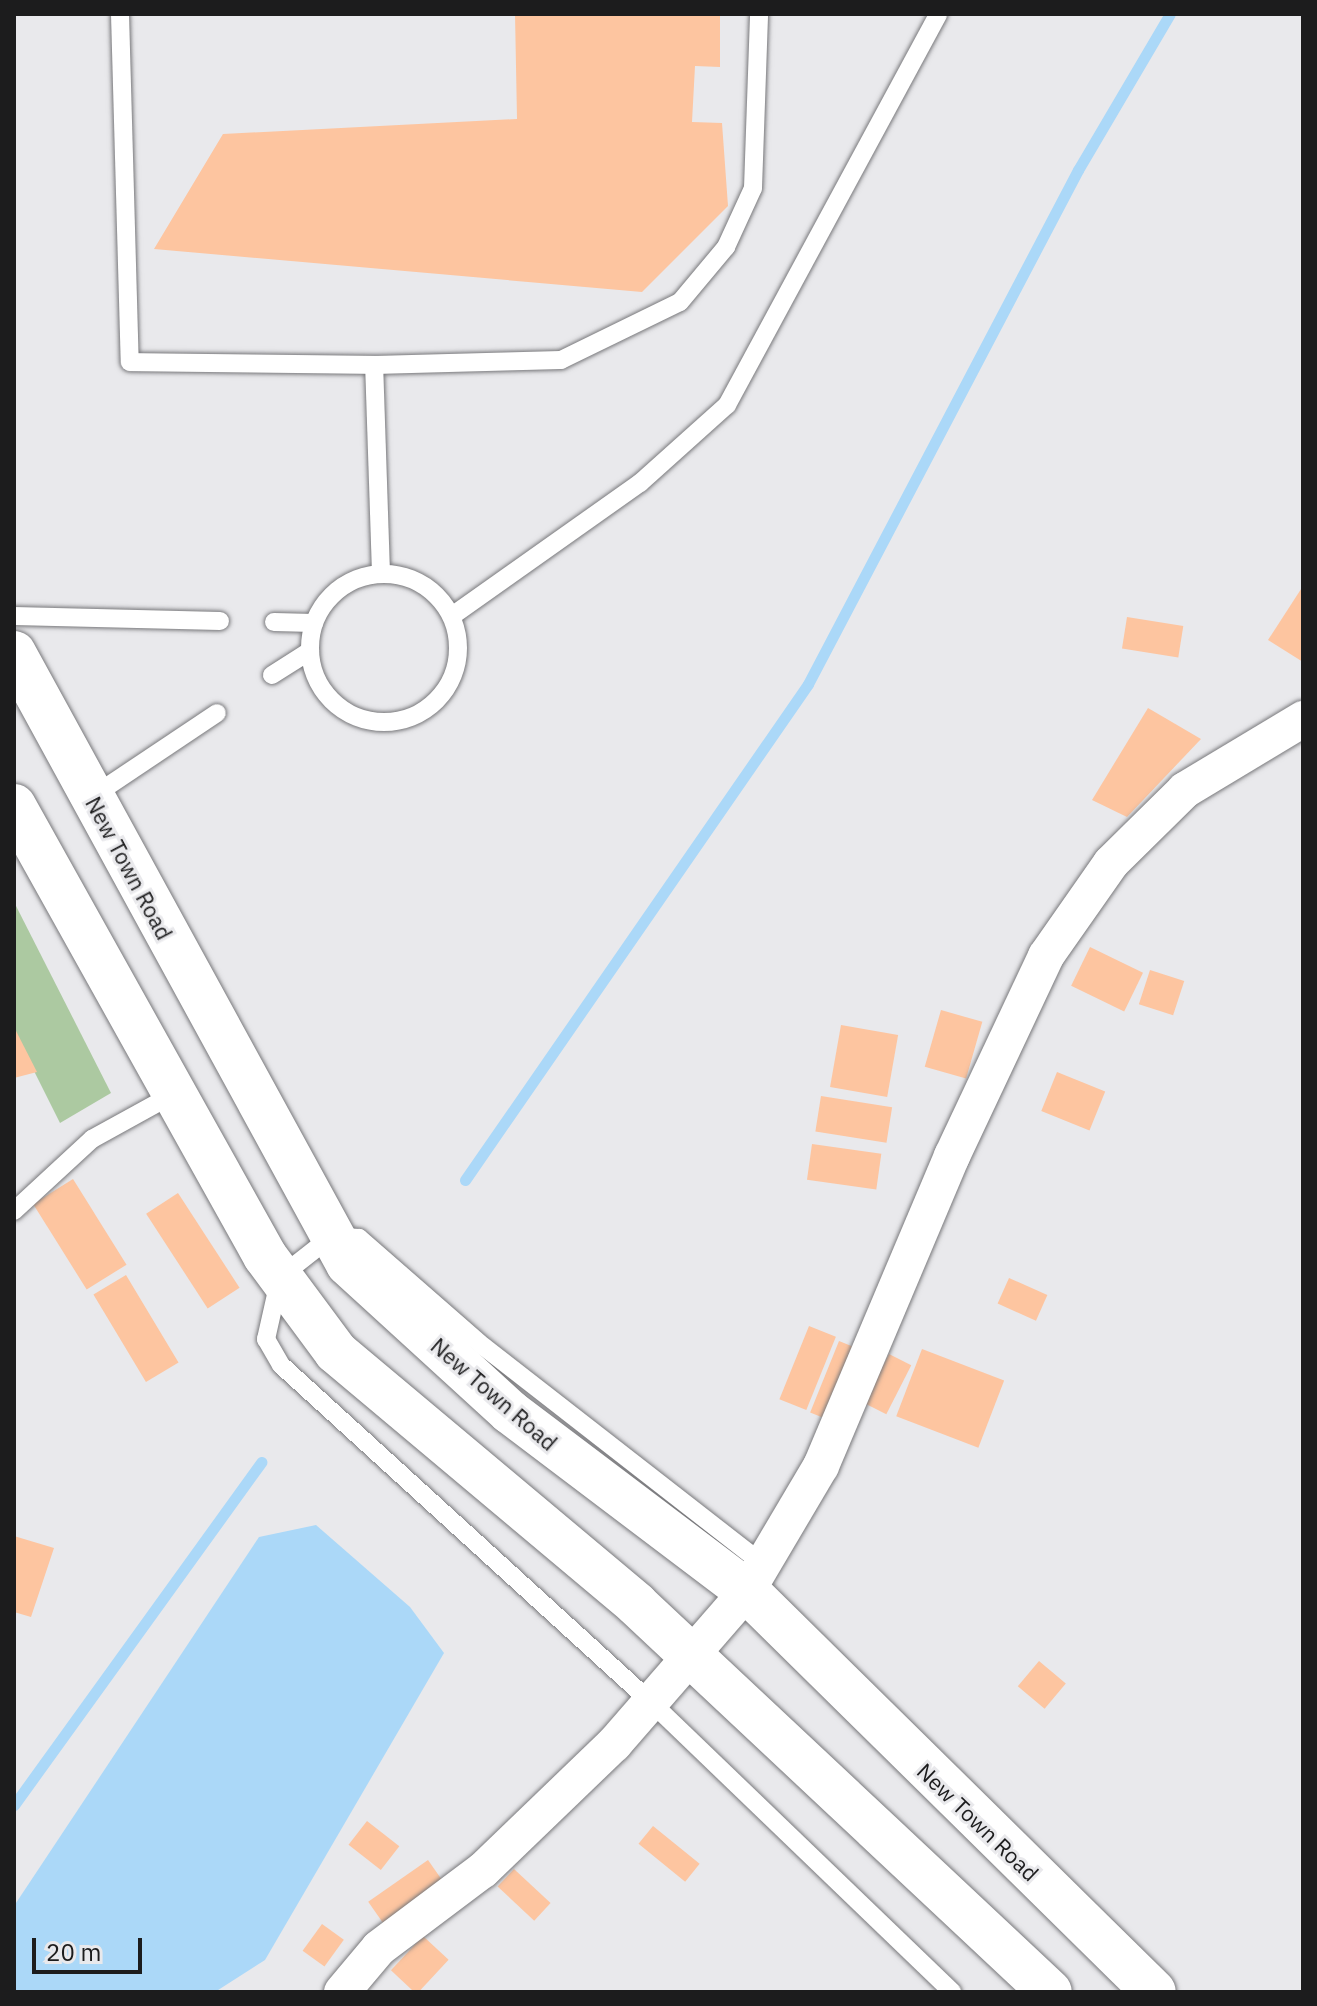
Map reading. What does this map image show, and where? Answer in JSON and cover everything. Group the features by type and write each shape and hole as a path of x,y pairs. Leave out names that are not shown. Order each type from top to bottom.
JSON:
{"main road":[{"name":"New Town Road","path":"14,653 348,1264 510,1412 755,1578 1154,1992"},
{"path":"14,806 280,1277 336,1352 636,1604 1050,1992"}],"street":[{"path":"347,1990 379,1948 483,1870 654,1705 755,1578 821,1466 952,1156 1046,956 1111,863 1185,790 1303,719"}],"lane":[{"path":"120,14 130,362 374,365 561,360 680,302 726,247 753,188 759,14"},
{"path":"452,616 640,483 727,405 938,14"},
{"path":"374,365 381,573"},
{"path":"381,573 410,578 452,616 459,644 455,673 440,698 388,722 359,718 334,703 310,651 314,623 353,580 381,573"},
{"path":"14,616 220,621"},
{"path":"274,622 314,623"},
{"path":"272,675 310,651"},
{"path":"91,797 217,713"},
{"path":"14,1211 92,1139 174,1094"},
{"path":"332,1236 280,1277 266,1339 281,1365 654,1705 952,1992"}],"green space":[{"path":"14,902 111,1093 60,1123 14,1031"}],"water":[{"path":"316,1525 410,1607 444,1653 265,1960 215,1992 15,1991 14,1906 259,1537"}],"building":[{"path":"515,14 720,14 720,67 695,66 692,122 722,123 728,206 642,292 154,249 223,134 517,119"},
{"path":"1303,586 1303,662 1268,640"},
{"path":"1127,617 1183,626 1178,658 1122,649"},
{"path":"1148,708 1201,739 1127,817 1092,800"},
{"path":"1090,947 1143,973 1124,1012 1071,986"},
{"path":"1150,970 1184,981 1173,1015 1139,1004"},
{"path":"941,1010 982,1022 966,1079 925,1067"},
{"path":"841,1025 898,1035 887,1097 830,1087"},
{"path":"14,1027 37,1072 14,1078"},
{"path":"1057,1072 1105,1091 1089,1130 1041,1111"},
{"path":"821,1096 892,1107 886,1143 815,1132"},
{"path":"812,1144 881,1154 876,1189 807,1180"},
{"path":"73,1179 127,1265 87,1290 33,1204"},
{"path":"178,1193 240,1288 208,1308 146,1214"},
{"path":"126,1275 179,1362 146,1382 93,1295"},
{"path":"1009,1278 1047,1295 1036,1321 998,1304"},
{"path":"809,1326 836,1337 806,1410 779,1399"},
{"path":"839,1341 861,1350 832,1421 810,1412"},
{"path":"922,1349 1004,1381 978,1448 896,1416"},
{"path":"889,1354 911,1365 886,1414 864,1403"},
{"path":"14,1536 54,1548 31,1617 14,1612"},
{"path":"1039,1661 1066,1683 1045,1709 1018,1686"},
{"path":"367,1821 399,1846 381,1870 349,1845"},
{"path":"653,1826 700,1864 685,1882 639,1844"},
{"path":"428,1860 446,1886 387,1928 368,1902"},
{"path":"514,1869 551,1903 534,1921 498,1887"},
{"path":"322,1924 344,1940 324,1967 303,1951"},
{"path":"423,1936 449,1960 419,1992 414,1992 391,1970"}],"waterway":[{"path":"465,1180 808,684 1078,170 1170,14"},
{"path":"14,1805 261,1462"}]}
